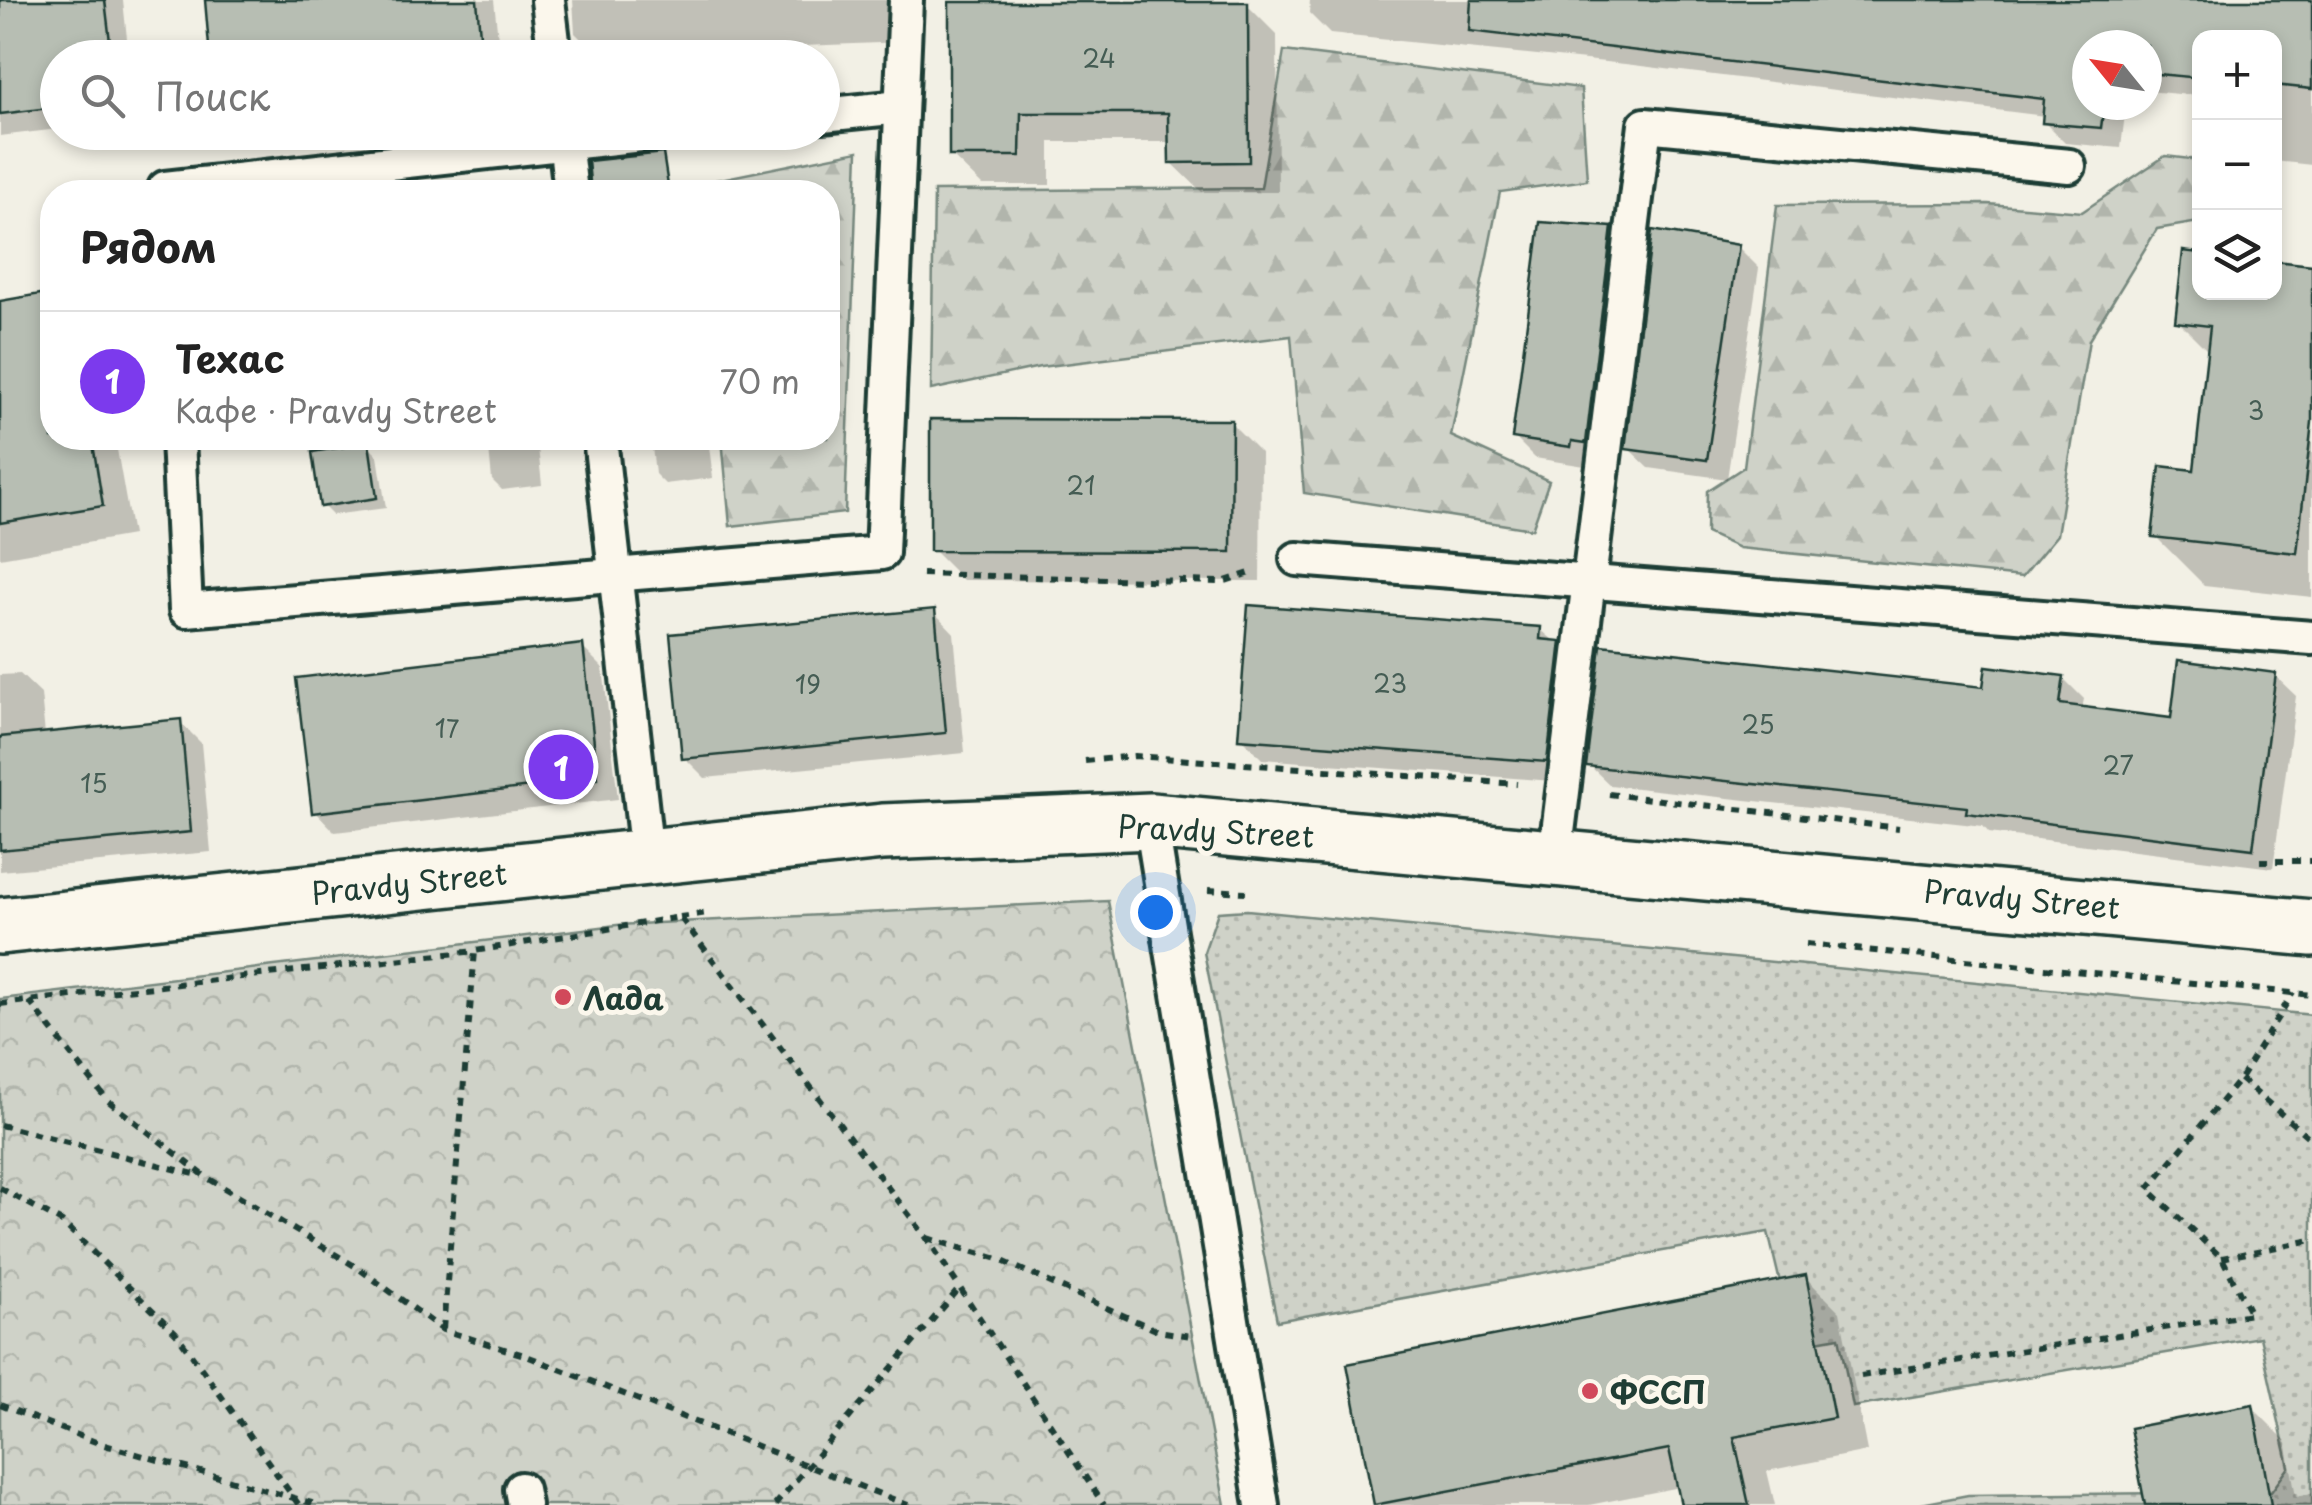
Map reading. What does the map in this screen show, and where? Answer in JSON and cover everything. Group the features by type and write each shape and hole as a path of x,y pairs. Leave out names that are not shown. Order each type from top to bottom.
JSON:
{"main road":[{"name":"Pravdy Street","path":"0,926 883,832 1151,820 2312,928"}],"lane":[{"path":"548,0 553,40"},
{"path":"179,450 186,610 882,553 906,0"},
{"path":"840,114 901,107"},
{"path":"1556,856 1645,125 2069,166"},
{"path":"229,180 468,150"},
{"path":"566,150 569,180"},
{"path":"601,450 646,856"},
{"path":"1298,559 2312,638"},
{"path":"1151,820 1262,1505"}],"path":[{"path":"882,553 922,574 1222,582 1298,559"},
{"path":"1162,886 1255,893"},
{"path":"0,1004 475,952 717,912"},
{"path":"680,917 926,1237 1104,1505"},
{"path":"1796,943 2312,995"},
{"path":"444,1330 475,952"},
{"path":"1862,1376 2251,1314 2222,1258 2148,1189 2240,1079 2293,993"},
{"path":"28,1000 107,1100 206,1177 358,1268 444,1330 524,1355 812,1464 908,1505"},
{"path":"2240,1079 2312,1140"},
{"path":"0,1125 206,1177"},
{"path":"0,1188 62,1222 176,1333 297,1502"},
{"path":"926,1237 998,1259 1158,1331 1235,1343"},
{"path":"2222,1258 2312,1240"},
{"path":"776,1505 958,1290"},
{"path":"0,1405 101,1444 297,1502 319,1505"}],"green space":[{"path":"1284,51 1581,88 1587,180 1500,192 1451,436 1549,481 1532,529 1304,493 1291,336 1040,367 931,390 934,191 1261,188"},
{"path":"858,151 845,513 730,526 723,450 840,450 840,180 716,180"},
{"path":"2165,156 2192,159 2192,223 2157,229 2089,340 2057,535 2022,577 1739,548 1706,533 1707,491 1744,467 1777,205 1988,204 2082,212"},
{"path":"1108,901 1225,1505 257,1505 255,1500 218,1505 0,1505 0,999 617,925"},
{"path":"1247,910 2312,1015 2312,1505 1916,1505 1968,1495 2271,1492 2289,1467 2260,1337 1853,1407 1839,1337 1795,1345 1768,1232 1277,1321 1204,952 1218,912"}],"building":[{"path":"0,0 105,0 110,40 40,40 40,109 0,114"},
{"path":"205,0 477,0 480,40 208,40"},
{"path":"1471,0 2312,0 2312,89 2282,86 2282,30 2192,30 2192,77 2162,74 2162,30 2072,30 2072,120 2102,120 2101,128 2042,123 2044,99 1469,31"},
{"path":"949,2 1248,2 1249,162 1169,163 1168,113 1021,113 1020,156 949,156"},
{"path":"663,153 667,180 590,180 588,161"},
{"path":"1540,222 1612,227 1586,443 1572,441 1571,447 1512,438"},
{"path":"1652,230 1739,245 1707,460 1625,449"},
{"path":"2183,251 2192,252 2192,300 2282,300 2282,262 2312,265 2312,422 2297,553 2152,537 2160,466 2194,470 2210,326 2175,322"},
{"path":"40,294 40,450 94,450 103,506 0,523 0,301"},
{"path":"930,419 1232,420 1231,552 930,551"},
{"path":"370,450 377,498 320,507 312,452"},
{"path":"1248,605 1541,627 1540,639 1561,641 1547,762 1238,739"},
{"path":"935,609 946,733 682,759 670,634"},
{"path":"583,644 598,779 312,813 296,678"},
{"path":"1601,645 1983,687 1986,666 2064,676 2060,704 2171,718 2178,660 2276,673 2253,849 1966,813 1967,807 1586,766"},
{"path":"181,719 191,832 0,850 0,737"},
{"name":"ФССП","path":"1806,1275 1834,1418 1734,1437 1749,1505 1681,1505 1669,1449 1374,1505 1347,1364"},
{"path":"2253,1404 2271,1505 2145,1505 2130,1428"}],"place":[{"name":"Техас","path":"561,767"},
{"name":"Лада","path":"563,997"},
{"name":"ФССП","path":"1590,1391"}]}
